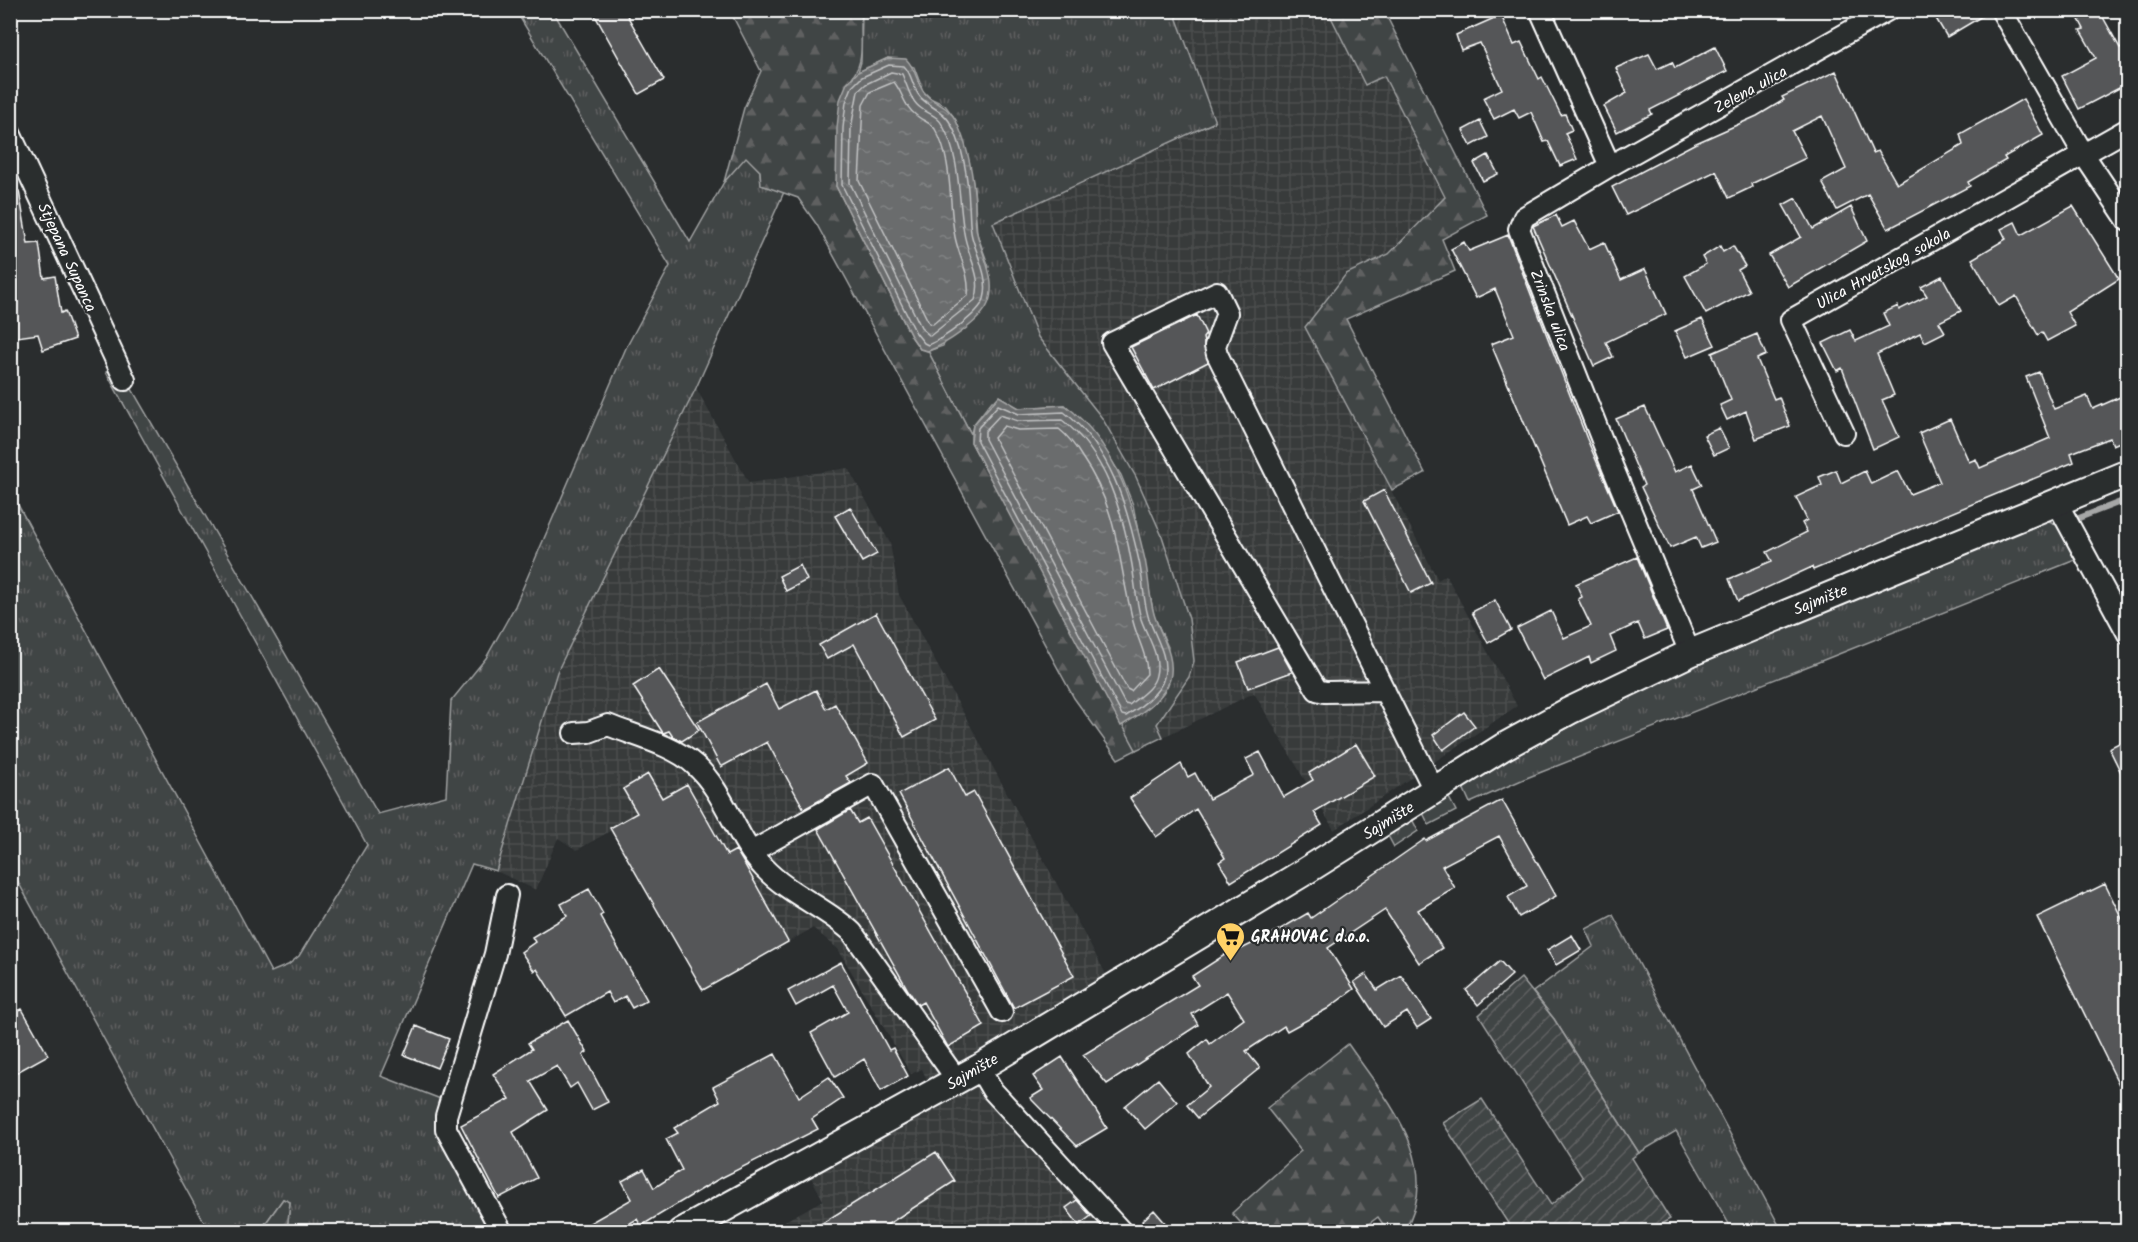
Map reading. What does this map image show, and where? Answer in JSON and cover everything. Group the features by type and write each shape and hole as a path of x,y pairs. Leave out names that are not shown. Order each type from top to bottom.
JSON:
{"main road":[{"name":"Sajmište","path":"681,1232 968,1074 1301,874 1503,747 1569,711 1690,653 2127,473"}],"street":[{"path":"1540,10 1610,166"},
{"name":"Zelena ulica","path":"1610,166 1888,10"},
{"path":"2001,10 2084,154 2127,221"},
{"name":"Ulica Hrvatskog sokola","path":"1844,433 1791,320 2127,129"},
{"name":"Stjepana Supanca","path":"10,133 125,380"},
{"name":"Zrinska ulica","path":"1610,166 1524,217 1519,229 1608,457 1690,653"},
{"path":"1385,690 1325,692 1317,690 1112,343 1216,292 1227,314 1215,346 1217,354 1385,690 1434,790"},
{"path":"2056,501 2127,634"},
{"path":"574,733 590,732 608,725 694,764 709,781 762,866 784,887 834,915 852,932 968,1074 992,1090 1122,1232"},
{"path":"753,852 873,784 1002,1012"},
{"path":"502,1232 446,1129 446,1116 495,954 507,895"}],"shaded area":[{"path":"1174,11 1328,11 1364,85 1384,76 1445,198 1389,254 1346,274 1306,328 1438,580 1446,575 1517,706 1334,830 1254,693 1163,737 1157,724 1189,677 1194,661 1189,619 1162,536 1136,477 1102,418 1038,337 993,222 1215,122"},
{"path":"696,388 749,483 848,468 890,543 899,595 1113,987 980,1067 1122,1231 767,1231 823,1200 804,1164 933,1093 922,1069 911,1074 838,949 813,928 703,990 612,830 577,850 558,838 536,890 496,871 557,672"}],"green space":[{"path":"516,11 553,11 690,242 724,182 746,156 760,171 761,185 784,192 696,388 557,672 496,871 472,864 381,1076 451,1103 446,1116 502,1231 379,1229 377,1232 287,1231 290,1202 283,1199 260,1231 209,1231 11,869 10,490 271,972 288,965 299,956 367,845 106,372 118,365 378,814 446,796 451,701 486,658 515,606 626,348 670,266"},
{"path":"730,11 862,11 860,58 854,75 847,83 836,186 911,336 920,349 928,351 971,434 971,442 1136,750 1118,759 1074,698 817,225 798,198 761,185 760,171 746,157 724,182 744,108 761,71"},
{"path":"862,11 1174,11 1215,122 993,223 1038,337 1102,418 1136,477 1162,536 1189,619 1194,661 1189,677 1157,724 1163,737 1136,750 1121,726 1161,695 1168,647 1154,616 1133,505 1121,475 1096,437 1065,405 1019,408 1005,401 992,401 973,425 971,434 928,351 943,346 989,267 977,234 974,188 966,150 956,120 945,105 930,98 923,91 914,67 888,58 858,72 861,62"},
{"path":"1328,11 1384,11 1487,215 1442,239 1455,271 1346,319 1425,473 1392,490 1305,327 1346,274 1389,254 1445,197 1384,76 1365,85"},
{"path":"2048,520 2058,526 2075,560 1524,779 1470,803 1462,785 1656,680"},
{"path":"1448,796 1456,811 1429,825 1422,811"},
{"path":"1412,819 1418,831 1394,847 1386,832"},
{"path":"1613,915 1782,1231 1733,1231 1676,1131 1639,1153 1554,1019 1533,992 1594,946 1586,929"},
{"path":"1521,978 1554,1019 1639,1153 1632,1158 1670,1219 1648,1231 1513,1231 1443,1123 1482,1099 1551,1205 1583,1178 1479,1015"},
{"path":"1348,1044 1393,1109 1406,1133 1414,1157 1418,1181 1415,1206 1404,1231 1388,1231 1378,1217 1359,1231 1248,1231 1232,1213 1301,1151 1267,1108"},
{"path":"283,1199 290,1202 287,1231 260,1231"}],"water":[{"path":"888,58 906,59 923,91 949,111 956,121 970,165 975,197 976,228 990,277 991,295 984,311 962,332 928,351 920,349 911,336 836,186 840,100 847,83 858,72"},
{"path":"999,396 1019,408 1065,405 1083,420 1097,437 1119,475 1127,495 1145,560 1154,614 1169,654 1171,670 1167,686 1157,700 1121,726 971,442 973,425"}],"building":[{"path":"592,10 624,10 664,80 639,94"},
{"path":"1931,10 1989,10 1989,12 1947,37"},
{"path":"2074,10 2099,10 2120,48 2127,44 2127,84 2079,109 2062,76 2096,58 2080,30 2084,29"},
{"path":"1501,15 1514,45 1521,42 1539,79 1542,77 1561,115 1565,114 1572,130 1565,133 1577,159 1560,166 1548,141 1544,142 1531,112 1519,118 1514,109 1494,119 1483,98 1502,89 1480,43 1461,50 1456,35"},
{"path":"1715,47 1727,71 1650,110 1652,114 1617,132 1604,106 1627,93 1616,68 1649,54 1657,69 1672,62 1675,68"},
{"path":"1836,71 1873,153 1878,151 1897,184 1963,145 1960,134 2023,99 2043,135 2004,157 2006,160 1968,182 1970,186 1888,229 1868,194 1837,210 1822,182 1846,169 1822,116 1792,131 1806,158 1751,184 1752,187 1729,198 1716,171 1626,215 1612,187 1694,144 1757,116 1784,100 1782,97"},
{"path":"1480,121 1488,137 1471,146 1463,130"},
{"path":"1488,155 1498,174 1483,181 1474,163"},
{"path":"19,191 28,244 39,243 44,278 55,276 61,313 65,311 75,339 43,350 38,334 10,338 10,192"},
{"path":"1796,198 1813,229 1851,207 1867,241 1788,287 1769,255 1801,237 1783,205"},
{"path":"2073,206 2119,279 2067,312 2075,326 2047,341 2042,332 2038,335 2016,296 1999,306 1972,259 2006,239 2001,229 2015,222 2021,235"},
{"path":"1556,215 1562,227 1574,221 1589,249 1604,242 1621,280 1645,269 1666,314 1606,342 1613,357 1594,366 1533,226"},
{"path":"1508,235 1587,439 1618,511 1591,523 1587,516 1567,525 1491,344 1514,335 1495,289 1476,298 1451,249 1464,242 1469,251"},
{"path":"1720,246 1723,252 1733,246 1745,266 1738,270 1749,291 1706,314 1685,276 1706,264 1702,257"},
{"path":"1942,276 1961,311 1939,322 1945,332 1925,342 1920,333 1877,354 1894,395 1882,400 1899,437 1873,449 1842,368 1837,371 1823,343 1850,330 1856,341 1889,326 1883,313 1898,306 1899,310 1927,296 1921,287"},
{"path":"1197,315 1206,334 1203,338 1208,362 1154,390 1131,347"},
{"path":"1702,319 1715,345 1687,357 1675,331"},
{"path":"1757,334 1766,355 1757,359 1774,399 1779,397 1790,426 1756,439 1746,411 1727,420 1720,405 1731,400 1712,353"},
{"path":"2039,372 2054,409 2087,396 2093,409 2127,394 2127,439 2113,445 2110,438 2071,453 2074,462 1813,570 1812,567 1738,601 1729,579 1772,561 1767,552 1807,532 1802,523 1807,520 1796,497 1822,485 1819,477 1836,470 1841,483 1865,471 1871,484 1898,471 1910,494 1940,482 1919,433 1950,419 1969,462 1976,459 1980,468 2050,438 2026,377"},
{"path":"1645,407 1675,472 1692,464 1702,485 1693,489 1716,542 1701,548 1696,537 1670,548 1641,487 1644,485 1616,419"},
{"path":"1719,428 1729,448 1714,455 1704,435"},
{"path":"1384,490 1431,583 1411,593 1364,501"},
{"path":"850,507 877,554 862,562 835,516"},
{"path":"1637,557 1667,630 1645,639 1638,623 1610,636 1616,651 1591,663 1589,657 1543,680 1517,628 1551,611 1564,638 1591,626 1578,599 1582,597 1576,584"},
{"path":"800,565 807,580 786,591 779,576"},
{"path":"1495,600 1511,630 1488,643 1472,612"},
{"path":"876,613 935,720 904,737 854,644 827,659 819,645"},
{"path":"1278,647 1292,672 1248,688 1238,662"},
{"path":"659,669 699,730 682,741 673,737 669,731 663,733 633,686"},
{"path":"766,684 779,709 816,690 826,709 835,704 868,763 846,776 851,783 804,809 767,742 721,767 697,722"},
{"path":"1464,712 1475,726 1443,750 1433,735"},
{"path":"2127,739 2127,785 2109,748"},
{"path":"1356,744 1375,776 1314,812 1322,825 1231,882 1219,862 1225,858 1196,809 1156,837 1130,798 1181,764 1188,777 1195,773 1209,799 1254,775 1246,759 1260,752 1284,797 1313,780 1309,773"},
{"path":"949,767 965,797 974,792 1074,976 1014,1008 899,794"},
{"path":"648,774 662,798 687,784 727,855 736,850 788,942 703,990 610,828 637,813 623,789"},
{"path":"1502,800 1556,896 1519,917 1508,897 1527,886 1499,836 1442,866 1455,888 1418,910 1442,948 1419,963 1385,910 1328,948 1354,989 1327,1009 1287,1031 1284,1026 1246,1051 1260,1068 1198,1118 1187,1105 1209,1087 1189,1054 1207,1039 1210,1044 1244,1019 1227,992 1192,1014 1198,1025 1107,1084 1083,1055 1198,985 1192,976 1226,954 1227,956 1272,934 1308,913 1311,918 1425,839 1426,841"},
{"path":"850,810 858,823 867,818 984,1026 948,1047 923,1002 918,1005 908,990 818,829"},
{"path":"2105,884 2127,929 2127,1101 2037,917"},
{"path":"589,889 603,914 600,916 647,1000 632,1008 625,996 613,1003 607,992 566,1016 537,969 534,971 521,952 535,942 532,937 567,916 561,904"},
{"path":"1572,935 1581,950 1556,965 1547,950"},
{"path":"1500,961 1512,975 1478,1005 1466,990"},
{"path":"841,962 889,1050 893,1048 908,1076 881,1091 864,1059 835,1077 811,1033 848,1012 833,985 796,1006 788,991"},
{"path":"1366,974 1377,990 1401,975 1431,1019 1417,1028 1407,1012 1383,1027 1354,982"},
{"path":"22,1009 48,1055 10,1076 10,1015"},
{"path":"568,1020 587,1052 583,1055 608,1102 592,1110 577,1083 570,1088 557,1066 530,1081 548,1110 513,1132 537,1178 499,1198 461,1125 510,1099 493,1074 532,1049 528,1043"},
{"path":"416,1026 449,1039 437,1068 404,1055"},
{"path":"775,1054 799,1097 829,1077 843,1098 812,1119 818,1129 717,1180 641,1226 637,1219 615,1232 574,1232 632,1199 622,1181 644,1169 654,1188 682,1170 666,1139 678,1133 674,1128 720,1101 713,1087"},
{"path":"1062,1057 1107,1128 1077,1146 1030,1098 1043,1090 1033,1076"},
{"path":"1158,1079 1177,1102 1145,1129 1125,1106"},
{"path":"936,1152 955,1181 876,1232 808,1232"},
{"path":"1077,1200 1091,1216 1079,1225 1066,1208"},
{"path":"1154,1210 1173,1232 1152,1232 1142,1221"}],"waterway":[{"path":"2079,518 2128,499"}],"place":[{"name":"GRAHOVAC d.o.o.","path":"1230,962"}]}
